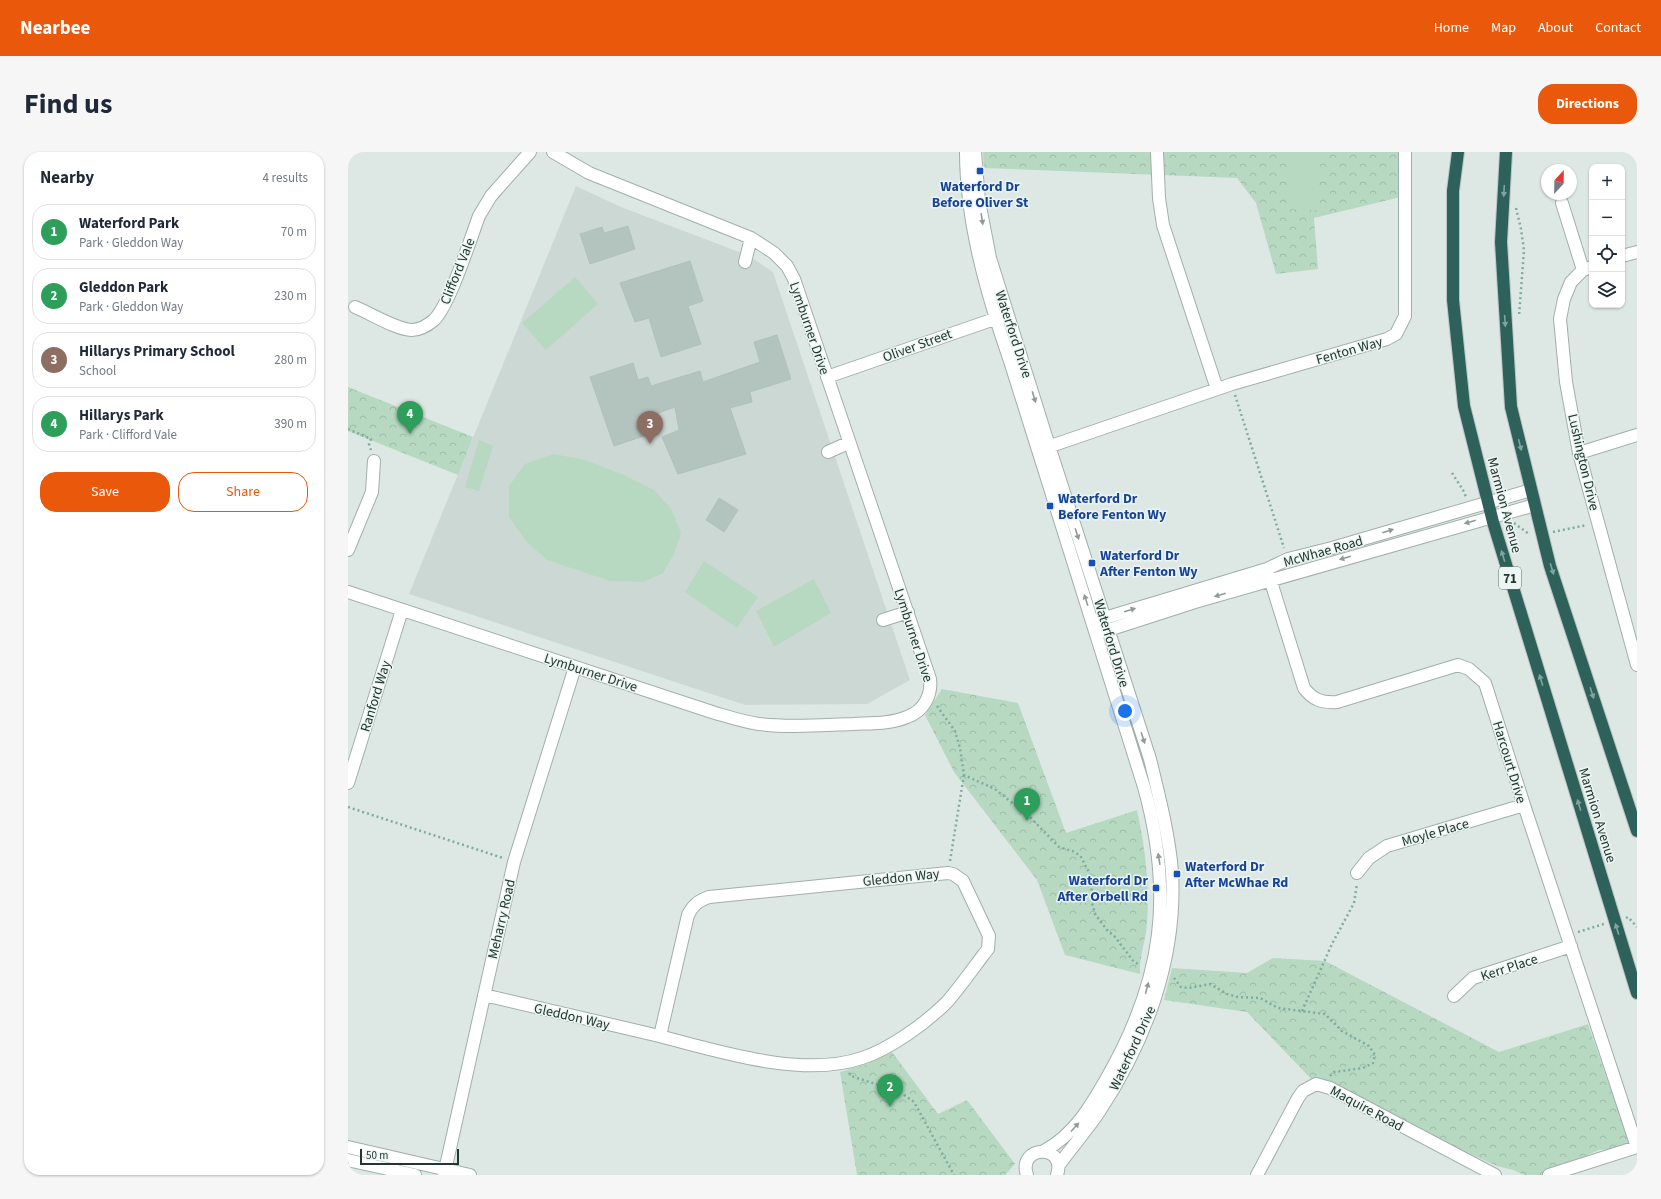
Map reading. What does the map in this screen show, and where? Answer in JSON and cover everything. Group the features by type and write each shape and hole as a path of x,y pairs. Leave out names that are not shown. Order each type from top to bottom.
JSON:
{"highway":[{"name":"Marmion Avenue","path":"1458,152 1454,191 1453,317 1464,406 1492,519 1637,993"},
{"name":"Marmion Avenue","path":"1506,152 1502,242 1511,407 1532,490 1534,505 1548,533 1550,566 1637,831"},
{"path":"1622,946 1637,965"}],"street":[{"name":"Clifford Vale","path":"355,307 412,330 424,327 434,320 441,310 448,295 479,216 485,205 530,152"},
{"name":"Lymburner Drive","path":"348,592 721,715 758,724 774,726 868,723 895,720 908,717 914,713 928,697 931,688 930,679 908,612 848,443 794,279 787,266 762,244 751,238 589,173 554,152"},
{"name":"Waterford Drive","path":"966,152 966,171 972,223 1044,448 1105,618 1150,759 1160,797 1169,849 1172,899 1151,1011 1127,1065 1099,1112 1058,1170"},
{"name":"Waterford Drive","path":"975,152 976,179 984,231 1001,317"},
{"path":"1157,152 1159,198 1163,226 1217,389"},
{"name":"Fenton Way","path":"1044,448 1232,384 1388,339 1396,334 1405,316 1405,152"},
{"path":"1562,204 1588,268"},
{"path":"745,262 751,238"},
{"path":"1625,255 1637,252"},
{"name":"Lushington Drive","path":"1588,268 1571,282 1564,299 1560,319 1566,382 1579,453 1637,665"},
{"name":"Oliver Street","path":"827,377 1001,317"},
{"path":"1579,453 1637,435"},
{"path":"828,452 848,443"},
{"name":"Waterford Drive","path":"1024,1173 1027,1160 1030,1156 1034,1153 1044,1151 1068,1135 1080,1122 1096,1098 1131,1032 1148,989 1158,969 1158,935 1161,891 1157,844 1144,787 1093,622 1044,448"},
{"path":"348,550 372,492 374,461"},
{"name":"McWhae Road","path":"1097,633 1195,602 1269,575 1288,559 1332,548 1488,501 1532,490"},
{"name":"McWhae Road","path":"1093,622 1269,575 1492,519 1534,505"},
{"name":"Harcourt Drive","path":"1269,575 1304,688 1310,697 1319,701 1337,702 1458,666 1469,669 1485,683 1524,806 1637,1147"},
{"name":"Ranford Way","path":"348,783 402,610"},
{"path":"883,620 908,612"},
{"name":"Meharry Road","path":"444,1172 514,862 575,667"},
{"name":"Moyle Place","path":"1357,874 1369,858 1387,846 1524,806"},
{"name":"Gleddon Way","path":"484,995 779,1064 820,1065 845,1063 863,1058 890,1046 938,1010 947,1002 988,949 988,936 963,881 953,874 948,873 710,897 700,900 693,906 688,915 660,1036"},
{"name":"Kerr Place","path":"1454,996 1473,978 1569,941"},
{"name":"Maquire Road","path":"1257,1175 1298,1098 1310,1086 1316,1084 1323,1085 1495,1175"},
{"path":"348,1147 444,1172 470,1175"},
{"path":"1549,1175 1637,1147"},
{"path":"1044,1151 1054,1156 1058,1170"},
{"path":"348,1160 415,1175"}],"path":[{"path":"1516,207 1524,250 1520,295 1520,323"},
{"path":"1232,384 1288,559"},
{"path":"348,429 371,439 369,444"},
{"path":"1492,519 1509,518 1532,536 1598,523"},
{"path":"1548,533 1551,525"},
{"path":"1548,533 1555,540"},
{"path":"928,697 955,731 960,748 964,775 948,873"},
{"path":"964,775 995,789 1031,818 1059,847 1074,852 1082,857 1091,876 1092,903 1095,914 1134,962 1171,972 1175,981 1181,987 1189,988 1210,984 1226,994 1238,998 1260,998 1278,1008 1326,1014 1342,1031 1369,1046 1375,1055 1373,1063 1363,1068 1334,1072 1323,1085"},
{"path":"348,807 514,862"},
{"path":"1302,1011 1332,944 1354,904 1357,887 1357,874"},
{"path":"1569,941 1602,925"},
{"path":"845,1063 851,1076 900,1092 914,1102 954,1175"}],"shaded area":[{"path":"576,186 621,207 747,255 773,272 910,680 867,704 745,705 409,594"}],"green space":[{"path":"983,152 1401,152 1405,196 1314,218 1318,269 1276,274 1256,203 1237,178 984,168"},
{"path":"1289,152 1321,152 1316,210 1286,209"},
{"path":"575,277 598,304 546,350 522,323"},
{"path":"348,387 473,437 458,475 348,431"},
{"path":"479,440 493,446 479,491 465,487"},
{"path":"554,454 585,460 624,475 654,490 672,510 681,533 674,554 663,573 644,582 610,581 547,560 526,541 509,517 509,486 525,464"},
{"path":"704,561 758,597 737,628 685,592"},
{"path":"814,579 831,613 774,647 756,611"},
{"path":"942,689 1018,703 1066,833 1137,810 1144,852 1148,895 1147,923 1140,974 1065,955 1037,880 954,772 925,715"},
{"path":"1273,958 1325,961 1499,1052 1588,1024 1621,1119 1637,1147 1599,1150 1542,1175 1524,1175 1513,1170 1497,1166 1316,1084 1247,1012 1164,1000 1172,968 1247,973"},
{"path":"892,1052 938,1114 967,1100 1015,1164 1005,1175 857,1175 840,1072 867,1064"}],"building":[{"path":"628,226 635,249 590,264 580,234 602,227 604,233"},
{"path":"690,261 703,301 688,306 701,344 661,357 649,318 635,322 620,283"},
{"path":"777,335 791,379 750,392 752,402 730,408 746,454 678,474 662,437 679,430 675,407 650,416 656,432 614,446 590,377 633,363 638,380 648,377 651,386 700,371 703,382 760,362 754,342"},
{"path":"719,498 738,510 724,532 706,520"}],"place":[{"name":"Waterford Dr Before Oliver St","path":"980,171"},
{"name":"Hillarys Park","path":"410,434"},
{"name":"Hillarys Primary School","path":"650,444"},
{"name":"Waterford Dr Before Fenton Wy","path":"1050,506"},
{"name":"Waterford Dr After Fenton Wy","path":"1092,563"},
{"name":"Waterford Park","path":"1027,821"},
{"name":"Waterford Dr After McWhae Rd","path":"1177,874"},
{"name":"Waterford Dr After Orbell Rd","path":"1156,888"},
{"name":"Gleddon Park","path":"890,1107"}]}
